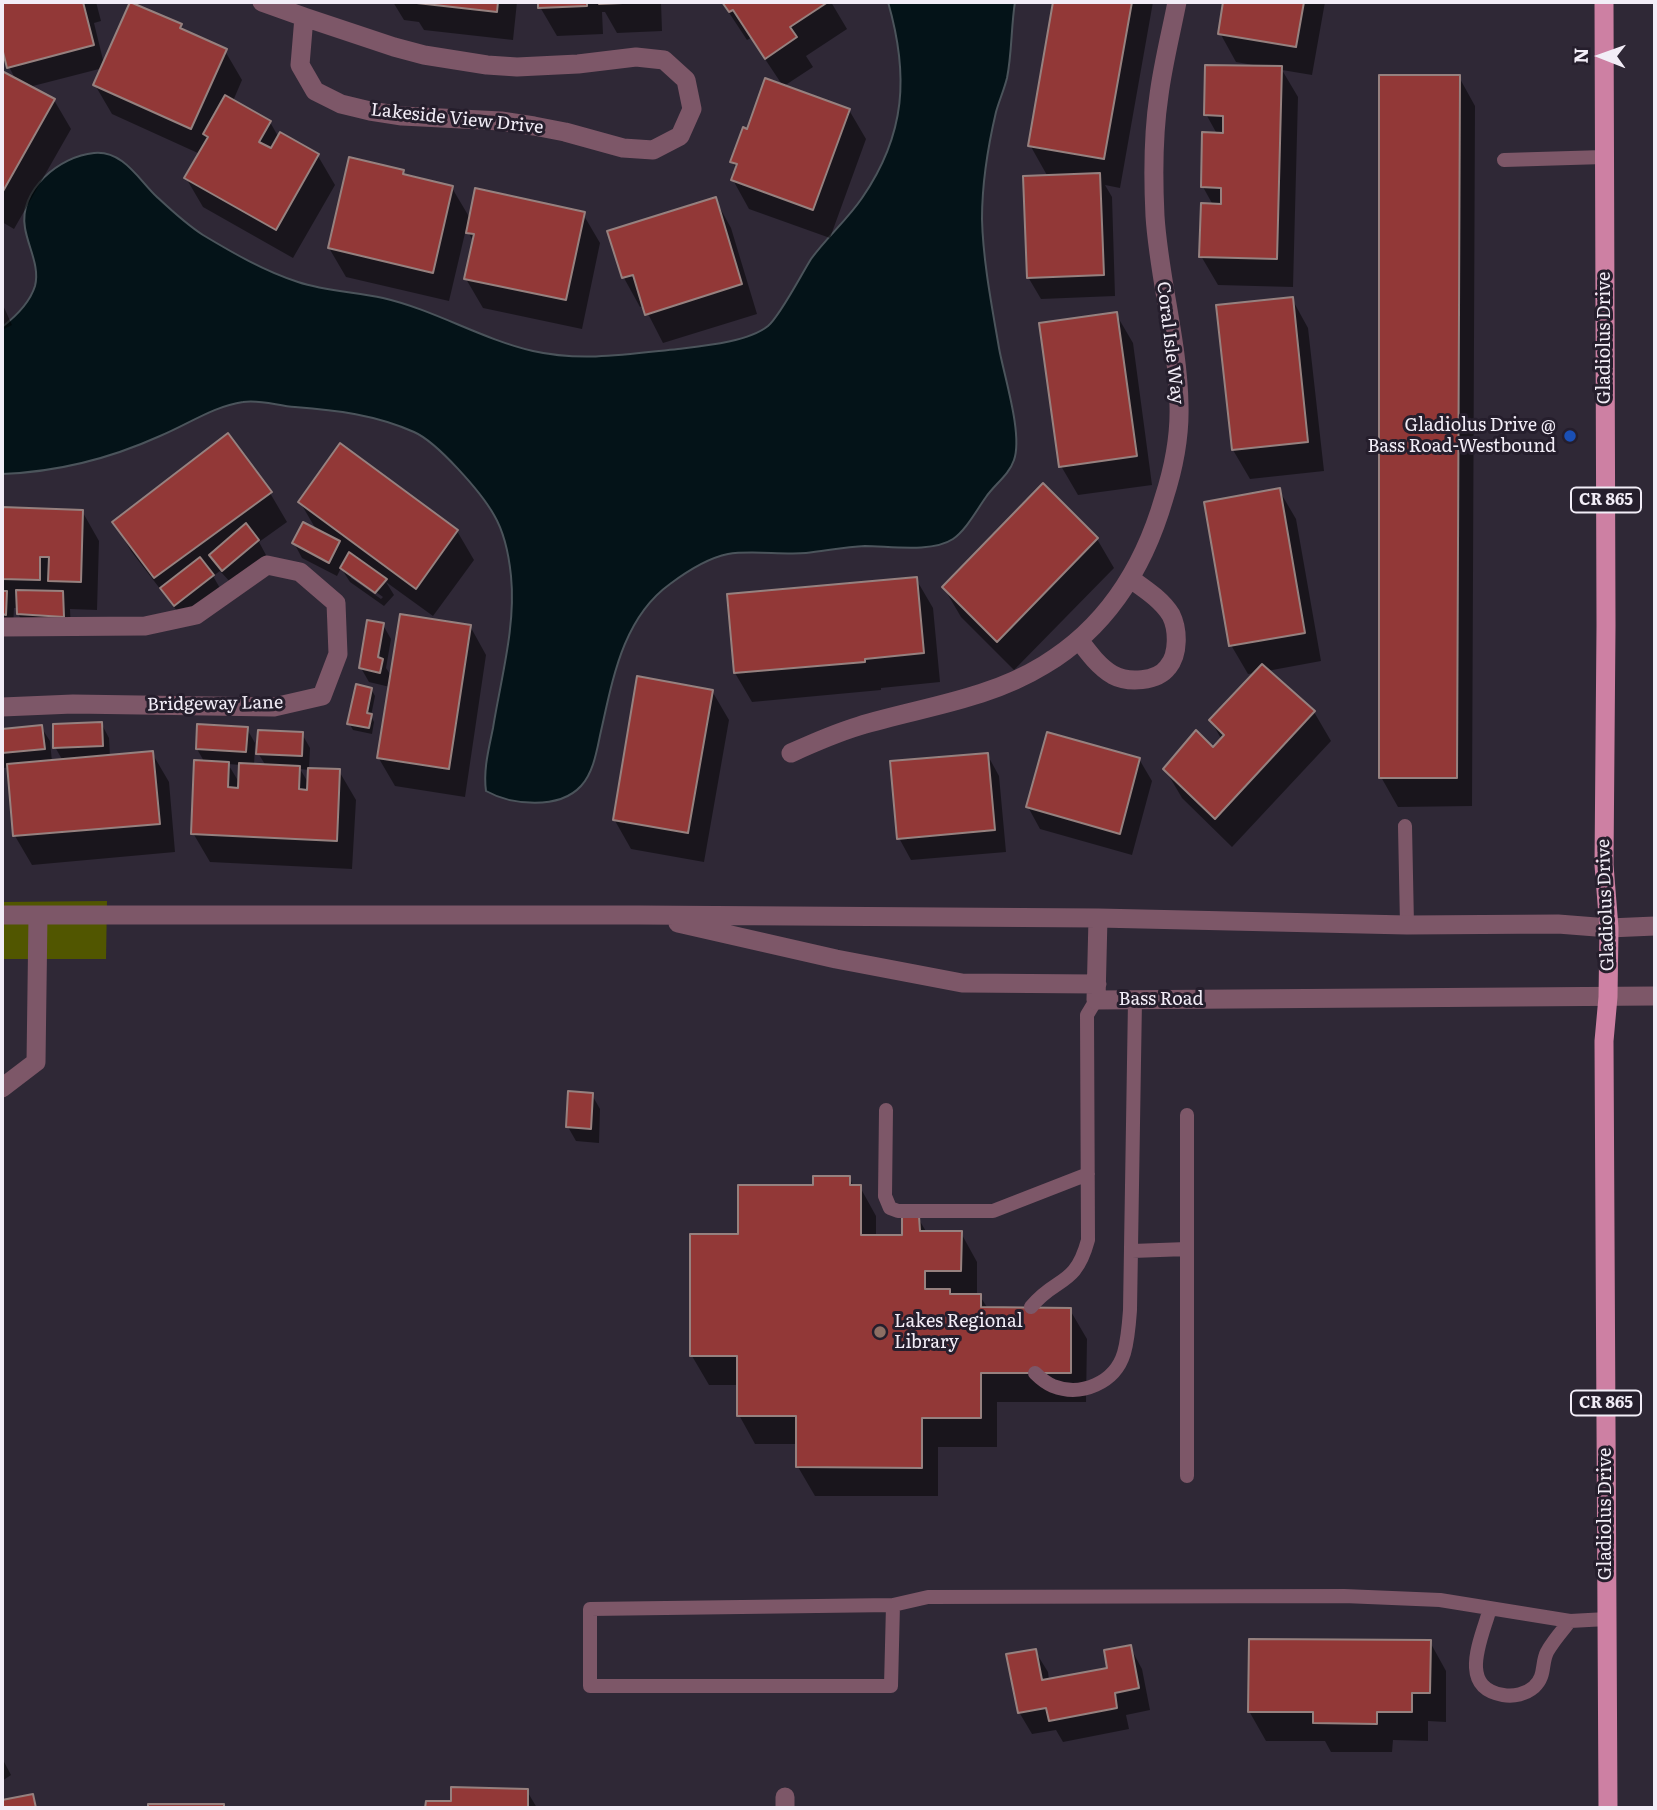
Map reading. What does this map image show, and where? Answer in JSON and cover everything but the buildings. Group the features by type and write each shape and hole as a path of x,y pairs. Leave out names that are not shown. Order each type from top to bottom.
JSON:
{"main road":[{"name":"Gladiolus Drive","path":"1604,2 1604,866 1608,928 1608,998 1604,1041 1608,1808"}],"street":[{"name":"Lakeside View Drive","path":"262,2 404,50 488,65 578,64 636,57 664,60 685,80 692,109 680,136 653,150 623,148 565,132 500,121 402,116 370,111 341,104 315,91 300,65 304,17"},
{"name":"Coral Isle Way","path":"790,753 860,726 955,703 1016,680 1044,665 1079,640 1112,606 1146,551 1158,521 1175,461 1179,433 1177,373 1155,217 1154,155 1159,95 1177,2"},
{"name":"Bridgeway Lane","path":"2,627 145,626 196,615 267,565 300,572 336,603 338,654 322,696 274,707 96,704 2,707"},
{"path":"1079,640 1103,667 1124,679 1148,678 1168,668 1175,651 1176,629 1170,614 1158,600 1131,579"},
{"path":"2,915 1098,918 1407,925 1558,924 1608,928 1655,926"},
{"path":"2,1088 36,1062 38,915"},
{"path":"639,915 836,959 962,983 1096,992"},
{"name":"Bass Road","path":"1098,918 1096,992 1135,1000 1655,996"}],"lane":[{"path":"1504,160 1604,157"},
{"path":"1405,826 1407,925"},
{"path":"1031,1307 1040,1296 1075,1272 1083,1259 1088,1240 1087,1015 1096,992"},
{"path":"1035,1373 1051,1385 1068,1390 1085,1389 1102,1382 1115,1371 1124,1355 1132,1251 1135,1000"},
{"path":"886,1110 885,1196 890,1208 898,1211 993,1211 1088,1174"},
{"path":"1187,1476 1188,1115"},
{"path":"1132,1251 1187,1250"},
{"path":"893,1605 891,1686 590,1686 590,1609 893,1605 928,1597 1344,1596 1440,1600 1570,1621 1607,1619"},
{"path":"1490,1608 1474,1660 1481,1682 1501,1695 1513,1696 1534,1687 1541,1678 1545,1654 1570,1621"}],"shaded area":[{"path":"888,2 1015,2 1007,78 996,112 988,152 982,219 991,300 1015,421 1014,460 962,531 944,543 922,547 850,547 806,553 728,554 698,566 670,584 641,614 622,650 592,767 581,786 572,794 548,802 535,803 508,800 486,791 487,759 507,652 511,614 511,576 507,552 498,522 488,505 458,469 424,437 385,421 356,414 249,401 222,407 170,432 102,458 63,467 2,474 2,327 26,303 33,292 36,279 35,264 25,228 25,214 35,188 55,168 68,161 94,153 114,156 197,231 237,255 285,278 402,303 514,346 551,354 587,357 725,342 749,336 773,321 811,259 856,206 877,174 895,127 901,79 895,29"},
{"path":"107,901 106,959 2,959 2,902"}],"place":[{"name":"Gladiolus Drive @ Bass Road-Westbound","path":"1570,436"},
{"name":"Lakes Regional Library","path":"880,1332"}]}
